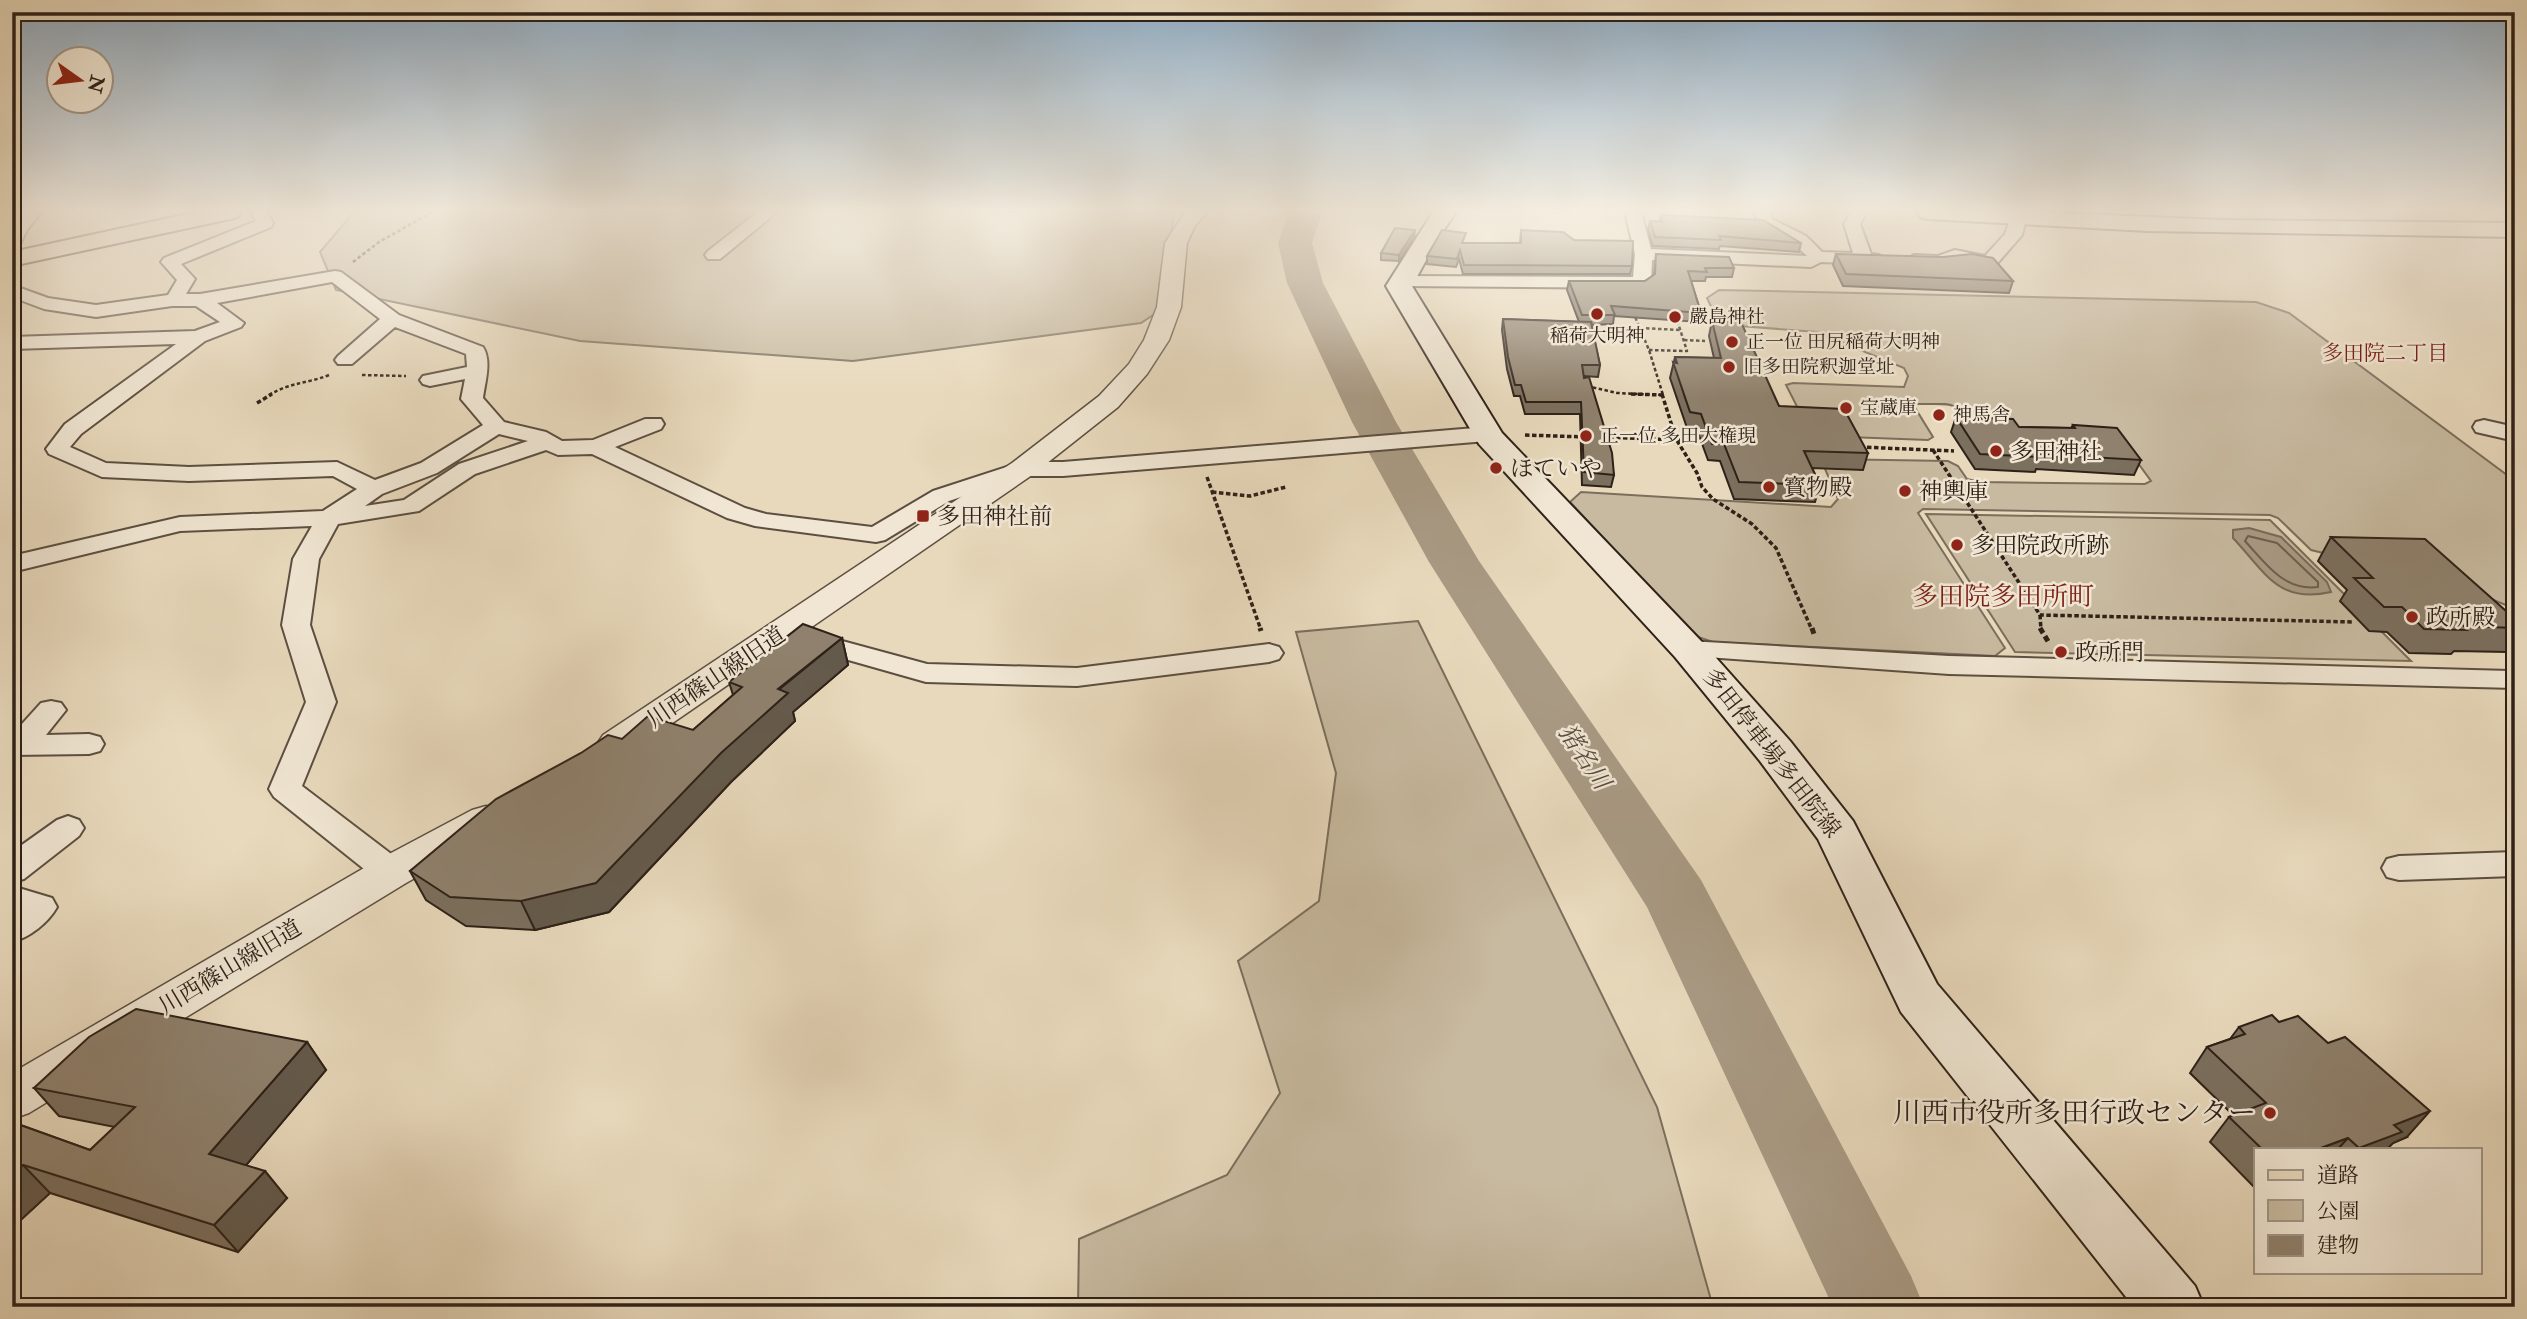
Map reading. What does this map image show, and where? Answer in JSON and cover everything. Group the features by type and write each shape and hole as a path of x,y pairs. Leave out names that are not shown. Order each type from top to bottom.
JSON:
{"main road":[{"path":"1401,281 1406,274"},
{"name":"多田停車場多田院線","path":"1401,281 1399,286 1472,435 1688,649 1775,751 1837,832 1919,998 2173,1307"}],"street":[{"path":"174,300 186,279 181,274"},
{"name":"川西篠山線旧道","path":"589,762 1022,469 1084,424 1113,396 1151,350 1170,303 1171,274"},
{"path":"1401,281 1620,284 1642,283 1640,274"},
{"path":"12,290 44,303 96,311 174,300 200,300 335,276 392,319 476,351 477,371 472,399 496,427 538,437 558,449 596,447 653,424"},
{"path":"200,300 234,323 198,337 73,429 57,449 102,470 189,474 337,468 374,489"},
{"path":"345,360 392,319"},
{"path":"12,343 198,337"},
{"path":"430,380 477,371"},
{"path":"391,872 285,789 321,702 296,625 306,559 329,518 374,489 429,468 496,427"},
{"path":"2484,427 2515,433"},
{"path":"596,447 746,516 764,521 876,535 941,496 1022,469 1063,469 1472,435"},
{"path":"12,564 180,524 329,518 411,506 467,469 546,443"},
{"path":"783,632 926,673 1077,677 1269,653"},
{"path":"1688,649 1949,665 2513,682"},
{"path":"16,745 51,710"},
{"path":"16,745 89,744"},
{"name":"川西篠山線旧道","path":"12,1098 391,872 519,802"},
{"path":"12,870 68,828"},
{"path":"2399,868 2515,864"},
{"path":"12,899 40,907 12,929"}],"path":[{"path":"335,276 338,274"},
{"path":"1620,284 1649,350 1676,439 1697,473 1702,487 1713,499 1752,524 1776,548 1800,597 1823,657"},
{"path":"1649,350 1687,351 1678,323"},
{"path":"1640,328 1680,330"},
{"path":"1684,340 1705,341"},
{"path":"1585,385 1617,393 1663,395"},
{"path":"1548,435 1712,441"},
{"path":"1854,447 1954,450"},
{"path":"1933,450 2040,615 2039,628 2049,643"},
{"path":"1200,457 1269,653"},
{"path":"1212,492 1250,496 1286,487"},
{"path":"2040,615 2354,622"}],"green space":[{"path":"329,274 1166,274 1162,309 1141,323 853,361 580,341 336,290"},
{"path":"1719,290 2256,302 2289,313 2515,481 2515,609 2463,587 2311,550 2278,518 2270,515 1923,509 1918,513 2005,648 1995,656 1713,642 1695,636 1570,502 1581,492 1831,507 1838,499 1822,462 1827,459 1948,461 1958,466 1967,479 1980,482 2145,484 2151,481 2121,440 1973,426 1955,407 1944,404 1914,406 1933,437 1928,440 1811,434 1786,385 1793,383 1904,387 1908,376 1904,368 1817,332 1727,325 1718,321 1707,298"},
{"path":"1926,514 2270,520 2411,661 2015,652"},
{"path":"1418,621 1657,1107 1713,1307 1078,1307 1079,1239 1227,1175 1280,1093 1238,961 1319,901 1336,773 1296,632"}],"water":[{"path":"2249,528 2281,537 2327,582 2331,592 2298,594 2274,583 2233,538 2233,530"}],"building":[{"path":"1655,274 1689,274 1701,313 1611,306 1615,315 1582,315 1569,281 1645,281"},
{"path":"1846,274 2007,274 2013,281"},
{"path":"1503,319 1591,322 1600,365 1582,365 1584,378 1589,377 1612,453 1614,475 1584,472 1581,402 1526,402 1521,385 1515,385"},
{"path":"1712,321 1741,322 1779,406 1844,409 1868,453 1804,451 1820,485 1739,482 1724,444 1712,444 1701,414 1690,412 1673,362 1677,363 1675,357 1721,358"},
{"path":"1956,417 2013,419 2019,427 2075,428 2073,425 2117,428 2141,460 2038,454 2040,457 1980,454"},
{"path":"2331,537 2425,539 2515,619 2515,628 2464,626 2467,630 2424,629 2402,607 2384,607 2354,578 2373,578"},
{"path":"803,624 842,638 778,689 788,693 721,753 596,883 521,901 450,897 410,871 496,799 581,753 608,735 622,739 648,716 693,730 742,687 729,682"},
{"path":"136,1009 307,1042 209,1154 265,1171 214,1225 23,1165 12,1175 12,1122 90,1150 135,1107 34,1088 89,1037"},
{"path":"2272,1015 2279,1022 2298,1016 2328,1043 2345,1037 2430,1111 2394,1125 2402,1132 2359,1148 2348,1138 2321,1148 2261,1148 2229,1117 2266,1103 2207,1047 2245,1034 2239,1027"}],"waterway":[{"name":"猪名川","path":"1303,274 1374,422 1454,562 1677,898 1879,1307"}],"place":[{"name":"稲荷大明神","path":"1597,314"},
{"name":"嚴島神社","path":"1675,317"},
{"name":"正一位 田尻稲荷大明神","path":"1732,342"},
{"name":"旧多田院釈迦堂址","path":"1729,367"},
{"name":"宝蔵庫","path":"1846,408"},
{"name":"神馬舎","path":"1939,415"},
{"name":"正一位 多田大権現","path":"1586,436"},
{"name":"多田神社","path":"1996,451"},
{"name":"ほていや","path":"1496,468"},
{"name":"寳物殿","path":"1769,487"},
{"name":"神輿庫","path":"1905,491"},
{"name":"多田神社前","path":"923,516"},
{"name":"多田院政所跡","path":"1957,545"},
{"name":"政所殿","path":"2412,617"},
{"name":"政所門","path":"2061,652"},
{"name":"川西市役所多田行政センター","path":"2270,1113"}],"district":[{"name":"多田院二丁目","path":"2385,353"},
{"name":"多田院多田所町","path":"2003,597"}]}
